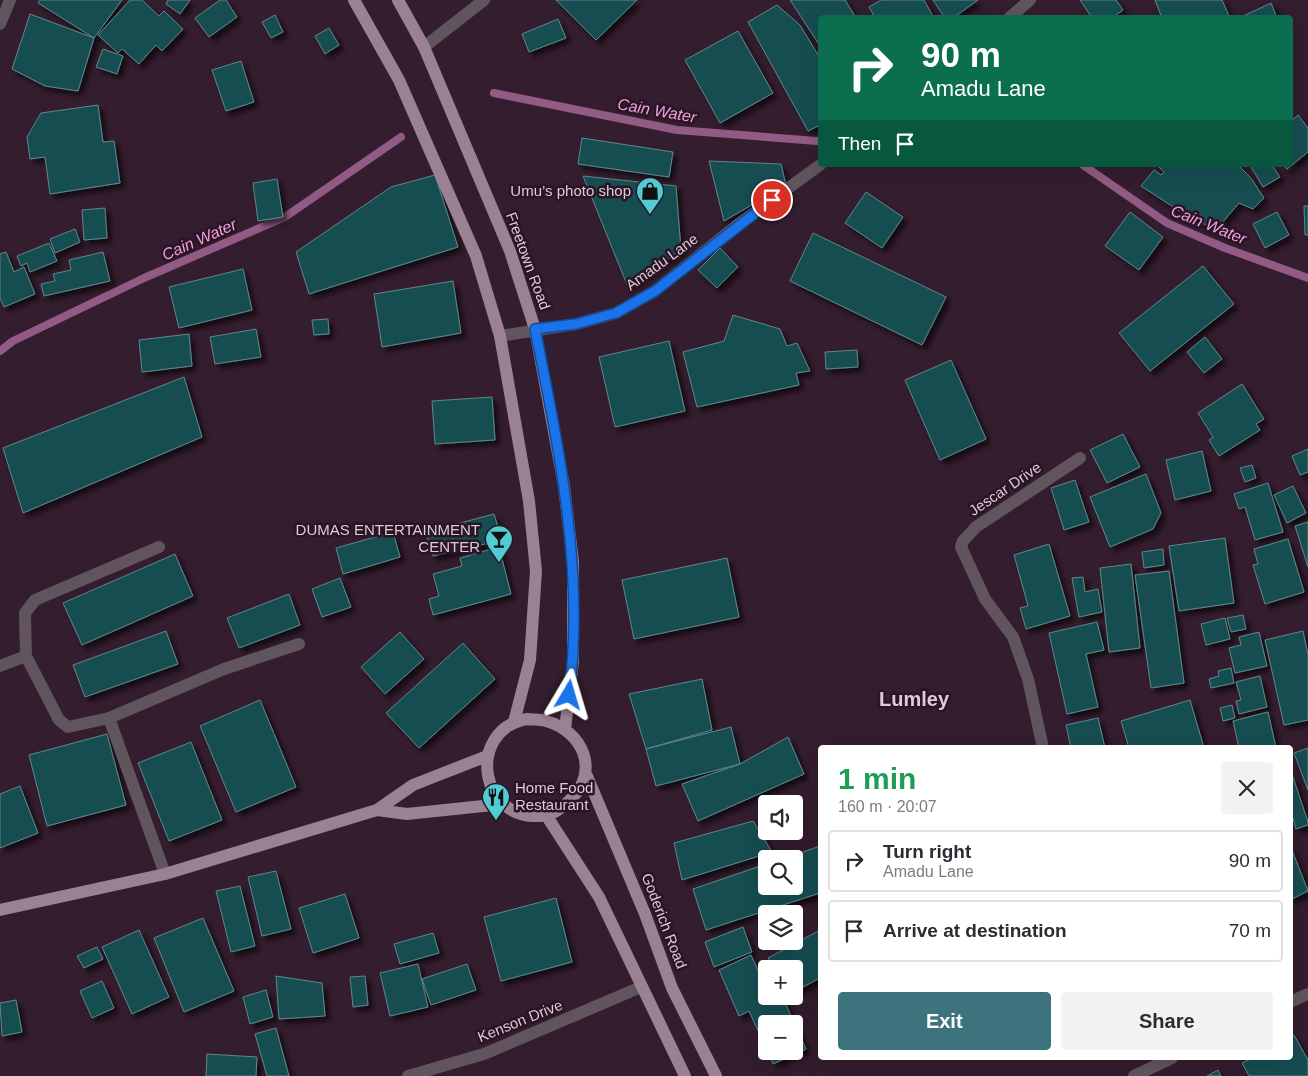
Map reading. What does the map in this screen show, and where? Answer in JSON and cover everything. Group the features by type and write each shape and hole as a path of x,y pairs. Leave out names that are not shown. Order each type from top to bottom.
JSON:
{"main road":[{"path":"354,0 399,80 476,256 500,336 529,502 536,571 535,617 530,660 514,722 495,739 487,756 486,774 491,790 502,804 518,813 546,815 564,806 582,786 587,776 586,759 578,742 565,730 546,720 514,722"},
{"name":"Freetown Road","path":"398,0 424,47 510,251 535,329 564,486 573,562 574,661 565,730"},
{"path":"0,910 165,874 377,810 413,785 487,756"},
{"name":"Goderich Road","path":"587,776 645,914 672,988 716,1076"},
{"path":"377,810 407,814 502,804"},
{"path":"546,815 599,897 685,1076"}],"street":[{"path":"0,24 10,0"},
{"path":"424,47 484,0"},
{"path":"1012,15 1030,0"},
{"name":"Amadu Lane","path":"500,336 576,324 616,313 655,291 740,223 818,166"},
{"name":"Jescar Drive","path":"1042,745 1028,679 1013,636 985,600 961,547 963,541 976,526 1080,458"},
{"path":"158,547 35,600 25,613 26,656 59,720 68,726 109,718 224,670 299,644"},
{"path":"0,666 26,656"},
{"path":"109,718 165,874"},
{"name":"Kenson Drive","path":"408,1076 484,1054 641,987"},
{"path":"1293,1001 1308,994"},
{"path":"1134,1076 1162,1060"}],"building":[{"path":"40,0 122,0 94,38 38,3"},
{"path":"130,0 142,0 159,16 164,11 183,29 162,51 156,45 139,64 122,49 118,53 98,35"},
{"path":"168,0 190,0 180,14 166,4"},
{"path":"220,0 226,0 237,17 209,37 195,18"},
{"path":"556,0 637,0 596,40"},
{"path":"790,0 845,0 854,15 818,15 818,43"},
{"path":"881,0 924,0 932,15 873,15 869,7"},
{"path":"933,0 978,0 957,15 943,15"},
{"path":"1080,0 1116,0 1123,10 1116,15 1090,15"},
{"path":"1155,0 1222,0 1229,15 1161,15"},
{"path":"1271,3 1276,15 1245,15"},
{"path":"777,5 800,25 818,55 818,126 808,131 748,22"},
{"path":"30,14 94,38 78,91 45,86 12,69"},
{"path":"275,15 283,32 271,38 262,22"},
{"path":"558,19 566,38 529,52 522,34"},
{"path":"329,28 339,45 325,54 315,36"},
{"path":"738,31 773,93 720,123 685,60"},
{"path":"103,49 123,56 117,74 96,67"},
{"path":"241,61 254,102 226,111 212,70"},
{"path":"98,105 103,142 114,141 120,183 50,194 45,157 30,159 27,137 41,113"},
{"path":"1298,115 1308,128 1308,152 1293,164 1293,119"},
{"path":"582,138 673,152 669,177 578,164"},
{"path":"709,161 781,164 786,185 724,221"},
{"path":"1159,167 1240,167 1251,178 1264,198 1253,209 1239,203 1216,230 1184,214 1141,186 1154,170 1161,175 1164,172"},
{"path":"1251,167 1273,167 1280,177 1263,187"},
{"path":"435,175 458,247 309,294 296,252 391,187"},
{"path":"583,176 676,186 681,250 628,287"},
{"path":"277,179 283,217 258,221 253,183"},
{"path":"866,192 903,217 882,248 845,223"},
{"path":"1304,206 1308,206 1308,235 1305,235"},
{"path":"105,208 107,238 84,240 82,210"},
{"path":"1130,212 1163,237 1139,270 1105,246"},
{"path":"1277,212 1289,235 1265,248 1253,224"},
{"path":"75,229 80,242 55,253 50,239"},
{"path":"813,233 946,297 922,345 790,281"},
{"path":"49,243 57,261 30,272 27,263 21,266 17,256"},
{"path":"720,248 738,267 717,288 698,270"},
{"path":"6,252 14,272 24,267 35,294 4,307 0,298 0,254"},
{"path":"103,252 110,281 44,296 41,284 55,281 53,274 71,270 69,260"},
{"path":"1203,266 1234,304 1150,371 1119,333"},
{"path":"243,269 252,310 179,328 169,287"},
{"path":"453,281 461,333 382,347 374,294"},
{"path":"733,315 780,329 787,346 797,343 810,371 796,373 799,385 697,407 683,352 724,341"},
{"path":"328,319 329,334 314,335 312,320"},
{"path":"256,329 261,357 215,364 210,337"},
{"path":"189,334 192,366 142,372 139,340"},
{"path":"1205,337 1222,359 1204,373 1187,352"},
{"path":"669,341 685,411 615,427 599,357"},
{"path":"857,350 858,367 826,369 825,352"},
{"path":"951,360 986,439 940,460 905,380"},
{"path":"184,377 202,437 23,513 3,448"},
{"path":"1242,384 1264,419 1256,424 1260,430 1219,456 1209,440 1213,437 1198,413"},
{"path":"492,397 495,440 435,444 432,401"},
{"path":"1123,434 1140,467 1107,483 1090,450"},
{"path":"1308,449 1308,472 1300,475 1292,456"},
{"path":"1202,451 1211,491 1175,500 1166,460"},
{"path":"1252,465 1256,478 1245,482 1240,468"},
{"path":"1146,474 1161,513 1153,529 1110,547 1090,497"},
{"path":"1075,480 1089,522 1064,530 1051,488"},
{"path":"1268,483 1283,532 1255,540 1245,507 1239,509 1234,494"},
{"path":"1293,486 1306,513 1287,523 1274,495"},
{"path":"494,514 502,540 433,556 426,532"},
{"path":"1308,522 1308,567 1295,526"},
{"path":"393,532 400,557 343,574 336,548"},
{"path":"1225,538 1234,603 1179,611 1169,546"},
{"path":"1288,539 1304,592 1265,604 1253,565 1258,564 1254,549"},
{"path":"1049,544 1070,616 1026,629 1020,608 1028,606 1014,555"},
{"path":"499,547 511,594 433,615 429,599 439,596 433,574 462,566 460,558"},
{"path":"1163,549 1164,565 1144,568 1142,552"},
{"path":"175,554 193,596 82,645 63,603"},
{"path":"727,558 739,617 634,639 622,580"},
{"path":"1131,564 1140,648 1109,652 1100,568"},
{"path":"1169,571 1184,683 1151,688 1135,575"},
{"path":"1083,577 1085,592 1098,589 1102,612 1079,617 1072,578"},
{"path":"340,578 351,607 322,617 312,589"},
{"path":"289,594 300,625 239,648 227,618"},
{"path":"1243,615 1246,629 1231,632 1227,618"},
{"path":"1225,618 1230,639 1206,645 1201,624"},
{"path":"1097,622 1104,650 1086,654 1098,707 1067,714 1049,633"},
{"path":"166,631 178,664 85,697 73,665"},
{"path":"1303,631 1308,655 1308,720 1284,725 1265,640"},
{"path":"400,632 424,659 385,694 361,667"},
{"path":"1259,632 1267,666 1235,673 1229,648 1241,645 1239,637"},
{"path":"463,643 495,679 419,748 386,713"},
{"path":"1231,668 1234,683 1211,688 1209,679 1219,676 1218,671"},
{"path":"1260,676 1267,707 1239,714 1236,701 1241,700 1236,682"},
{"path":"702,679 712,730 646,749 629,694"},
{"path":"260,700 296,787 236,812 200,726"},
{"path":"1190,700 1203,745 1128,745 1121,721"},
{"path":"1232,705 1235,718 1223,721 1220,708"},
{"path":"1268,712 1275,745 1238,745 1233,721"},
{"path":"1098,718 1104,745 1070,745 1066,725"},
{"path":"731,727 740,764 656,786 646,749"},
{"path":"107,734 126,805 47,826 29,755"},
{"path":"788,737 804,774 698,821 682,784 740,764"},
{"path":"191,742 222,820 169,841 138,763"},
{"path":"1308,748 1308,790 1294,753"},
{"path":"1293,777 1308,822 1308,825 1296,829 1293,818"},
{"path":"20,786 38,833 0,848 0,794"},
{"path":"753,821 758,829 758,840 765,840 771,850 758,850 758,856 682,880 674,843"},
{"path":"818,847 818,894 783,905 758,905 758,913 706,930 693,889 758,867 758,895 803,895 803,852"},
{"path":"1293,853 1308,891 1293,898"},
{"path":"276,871 291,929 262,936 248,877"},
{"path":"240,886 255,946 231,952 216,891"},
{"path":"345,894 359,938 313,953 299,908"},
{"path":"556,898 572,962 501,981 484,917"},
{"path":"203,918 234,991 184,1012 154,938"},
{"path":"743,927 752,952 714,967 705,942"},
{"path":"139,930 169,997 132,1014 102,947"},
{"path":"818,931 818,979 803,987 803,960 769,960 768,958 783,950 803,950 803,939"},
{"path":"433,933 439,953 400,964 394,944"},
{"path":"97,947 103,959 84,968 77,956"},
{"path":"751,955 758,970 758,1005 786,1005 791,1015 758,1015 758,1031 749,1011 739,1016 719,970"},
{"path":"418,964 428,1007 390,1016 380,973"},
{"path":"467,964 476,990 431,1005 422,979"},
{"path":"276,976 322,983 325,1016 279,1019"},
{"path":"365,976 368,1005 353,1007 350,977"},
{"path":"102,981 114,1008 92,1018 80,991"},
{"path":"266,990 273,1017 250,1024 243,997"},
{"path":"16,1000 22,1032 2,1036 0,1003"},
{"path":"276,1028 289,1076 267,1076 255,1034"},
{"path":"1293,1036 1308,1060 1308,1076 1249,1076 1242,1063 1249,1060 1293,1060"},
{"path":"207,1054 257,1057 256,1076 206,1076"},
{"path":"771,1060 782,1060 773,1064"},
{"path":"1218,1070 1221,1076 1207,1076"}],"waterway":[{"name":"Cain Water","path":"494,93 677,130 817,141"},
{"name":"Cain Water","path":"0,351 13,341 144,278 285,217 401,137"},
{"name":"Cain Water","path":"1086,167 1167,223 1225,248 1308,278"}],"place":[{"name":"Umu’s photo shop","path":"650,215"},
{"name":"DUMAS ENTERTAINMENT CENTER","path":"499,563"},
{"name":"Home Food Restaurant","path":"496,821"}],"district":[{"name":"Lumley","path":"914,699"}],"route":[{"path":"569,695 574,661 573,562 564,486 535,329 576,324 616,313 655,291 772,200"}]}
